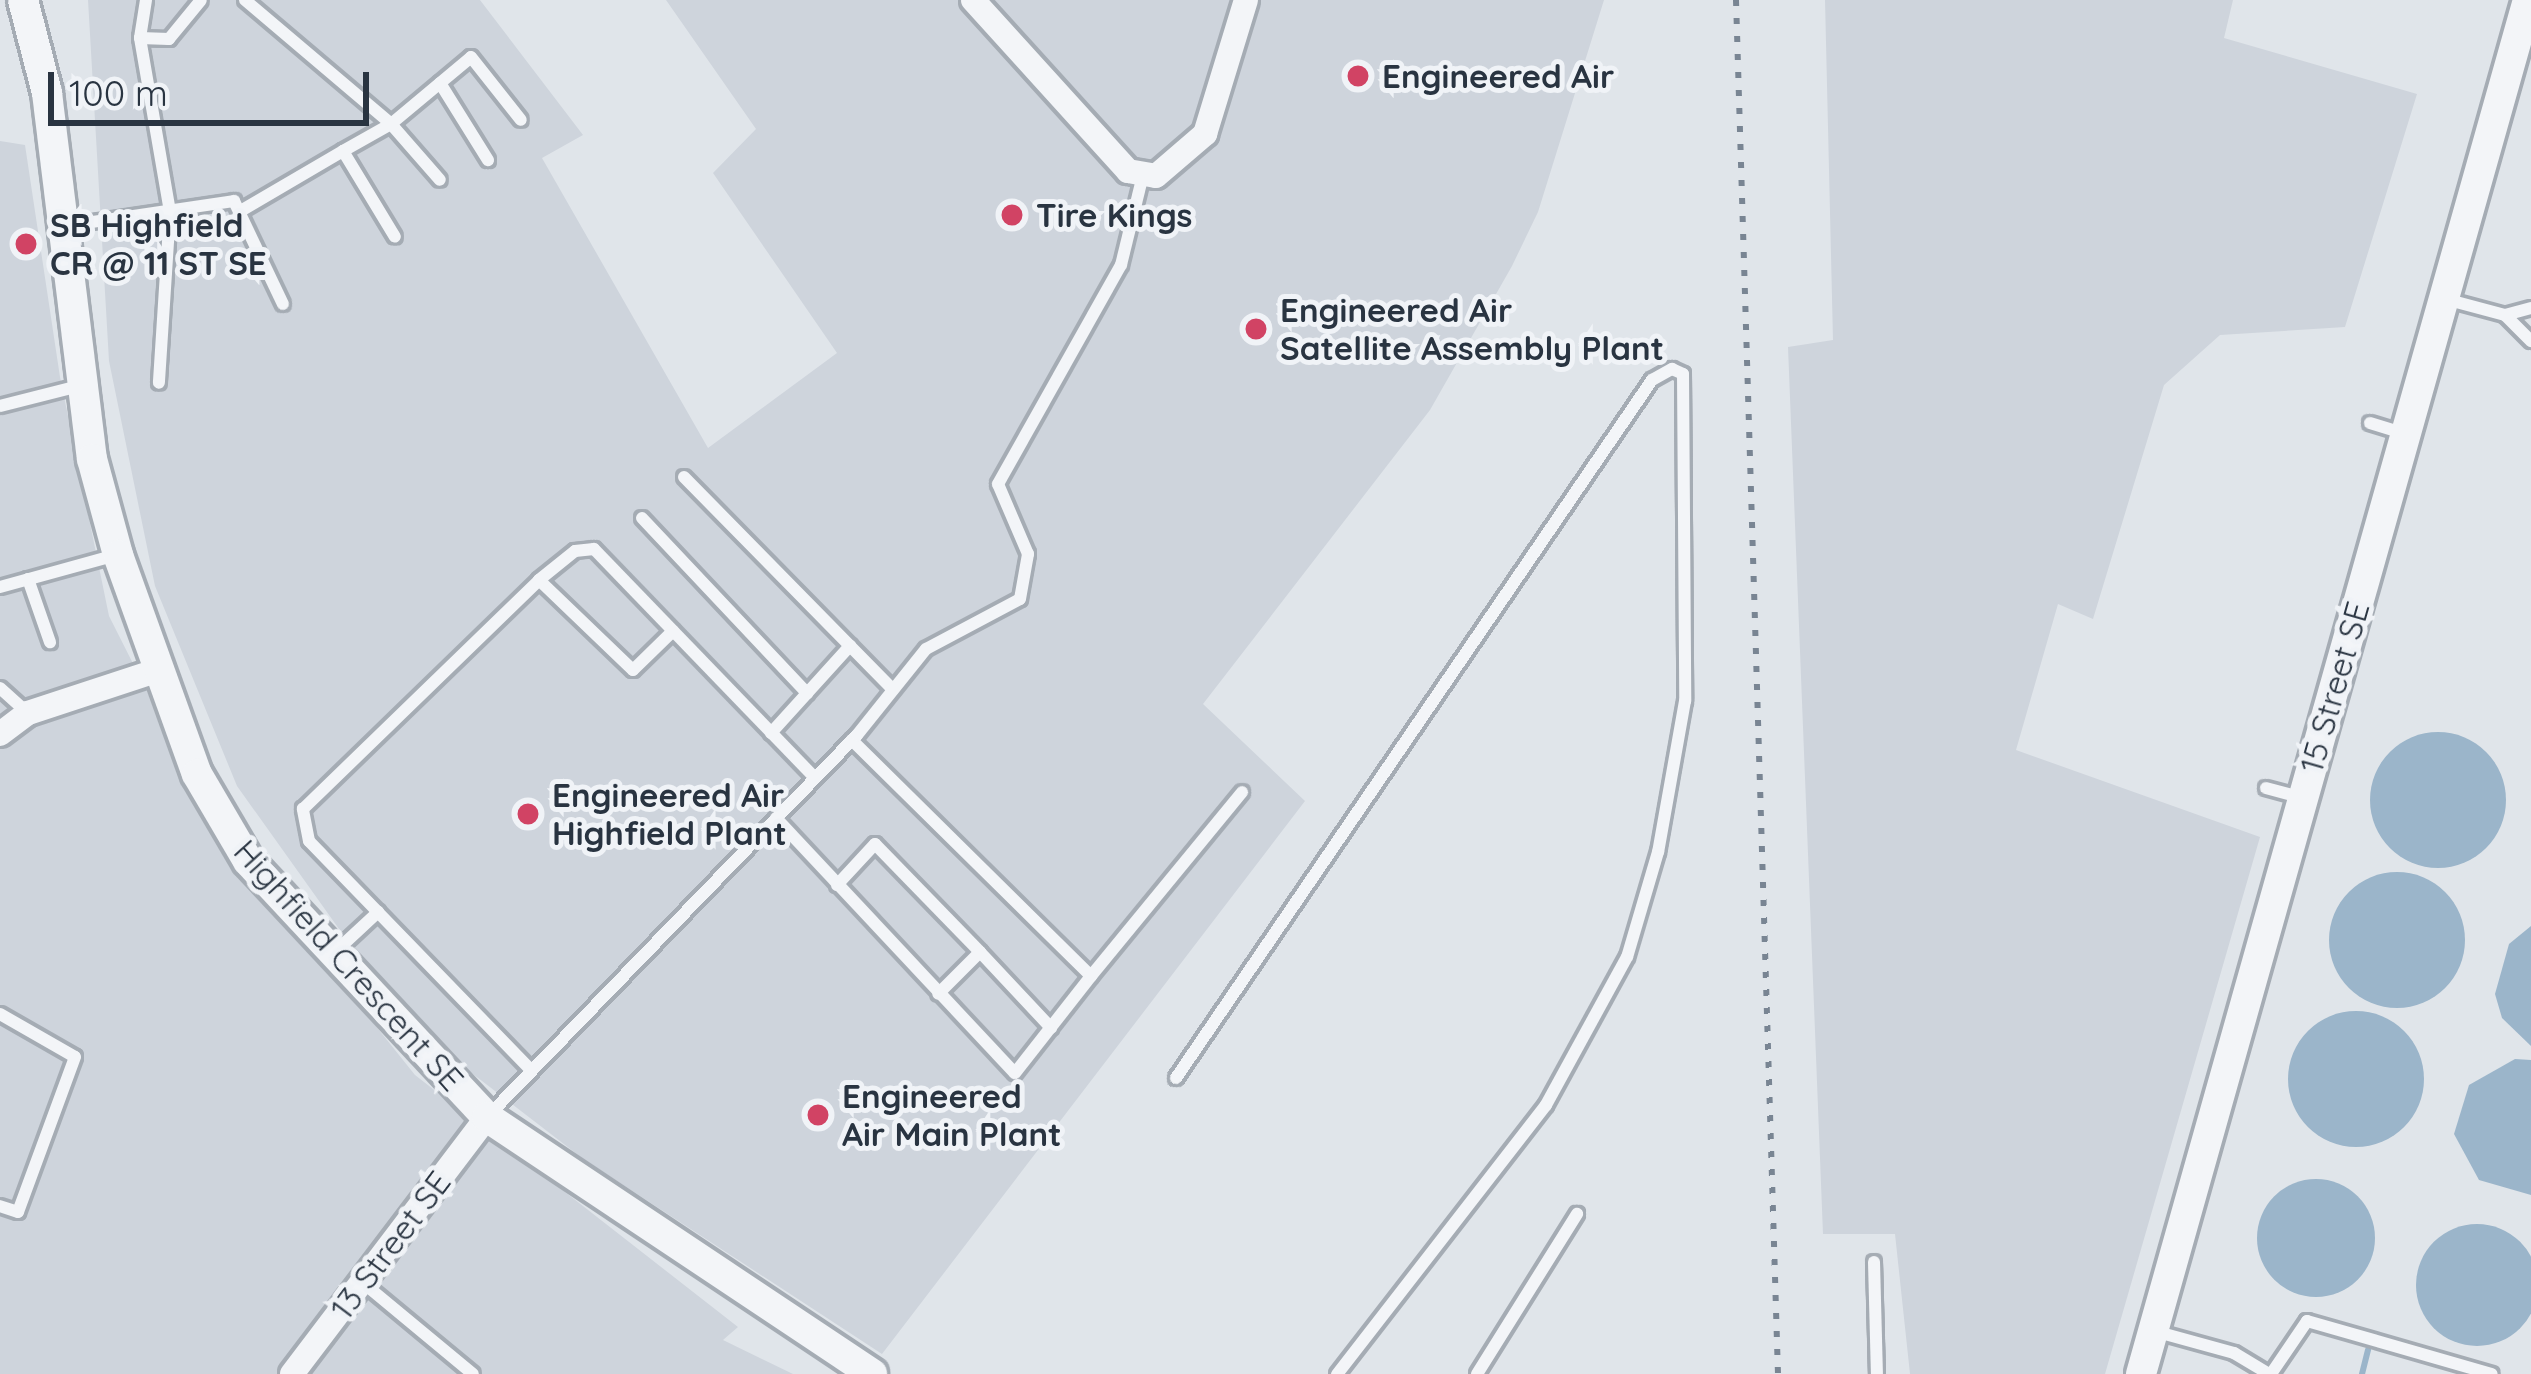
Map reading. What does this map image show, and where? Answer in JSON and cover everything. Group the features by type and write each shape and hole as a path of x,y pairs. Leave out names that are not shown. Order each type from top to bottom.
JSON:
{"street":[{"path":"973,0 1128,171 1156,176 1205,134 1246,0"},
{"name":"15 Street SE","path":"2140,1374 2528,0"},
{"name":"Highfield Crescent SE","path":"25,7 64,226 81,386 118,555 196,774 248,861 487,1117 872,1374"},
{"path":"0,734 28,713 159,670"},
{"name":"13 Street SE","path":"292,1374 487,1117"}],"lane":[{"path":"146,0 140,38 170,212 159,383"},
{"path":"140,38 169,39 201,0"},
{"path":"245,0 392,124 440,181"},
{"path":"244,209 392,124 471,57 521,120"},
{"path":"440,83 488,160"},
{"path":"343,151 395,237"},
{"path":"487,1117 529,1068 852,740 926,649 1025,591 1028,554 998,484 1121,265 1143,174"},
{"path":"64,226 170,212 223,199 244,209 284,304"},
{"path":"2444,298 2505,315 2531,341"},
{"path":"2505,315 2531,308"},
{"path":"1175,1078 1652,380 1672,369 1683,374 1685,701 1658,852 1627,957 1546,1105 1336,1374"},
{"path":"0,406 81,386"},
{"path":"2370,423 2406,433"},
{"path":"684,477 893,690"},
{"path":"642,518 807,693"},
{"path":"529,1068 308,841 303,809 574,551 594,550 815,778"},
{"path":"0,587 118,555"},
{"path":"28,579 50,642"},
{"path":"539,580 632,670 673,631"},
{"path":"771,733 850,646"},
{"path":"0,688 28,713"},
{"path":"852,740 1091,976"},
{"path":"2266,788 2303,798"},
{"path":"776,818 1015,1073 1242,793"},
{"path":"837,885 874,844 1052,1028"},
{"path":"332,955 378,912"},
{"path":"938,994 980,952"},
{"path":"0,1014 75,1058 18,1212 0,1206"},
{"path":"1477,1374 1577,1214"},
{"path":"1874,1262 1877,1374"},
{"path":"362,1282 473,1374"},
{"path":"2153,1330 2234,1353 2270,1374 2307,1321 2492,1374"}],"shaded area":[{"name":"Engineered Air","path":"88,0 480,0 583,135 542,158 708,448 837,353 713,173 756,129 666,0 1604,0 1538,212 1430,410 1203,704 1305,801 882,1354 582,1158 469,1071 364,964 237,786 155,586 109,361"},
{"path":"1825,0 2233,0 2224,38 2417,94 2345,327 2220,335 2164,385 2093,619 2058,604 2016,750 2260,837 2105,1374 1910,1374 1895,1234 1823,1234 1788,347 1833,340"},
{"path":"0,141 25,145 60,377 109,616 214,824 415,1075 738,1327 723,1340 793,1374 0,1374"}],"water":[{"path":"2438,732 2464,737 2486,752 2501,774 2506,800 2501,826 2486,848 2464,863 2438,868 2412,863 2390,848 2375,826 2370,800 2375,774 2390,752 2412,737"},
{"path":"2397,872 2423,877 2445,892 2460,914 2465,940 2460,966 2445,988 2423,1003 2397,1008 2371,1003 2349,988 2334,966 2329,940 2334,914 2349,892 2371,877"},
{"path":"2531,926 2531,1046 2502,1018 2495,994 2509,944"},
{"path":"2356,1011 2382,1016 2404,1031 2419,1053 2424,1079 2419,1105 2404,1127 2382,1142 2356,1147 2330,1142 2308,1127 2293,1105 2288,1079 2293,1053 2308,1031 2330,1016"},
{"path":"2515,1059 2531,1060 2531,1195 2479,1180 2454,1134 2469,1085"},
{"path":"2316,1179 2349,1189 2365,1205 2375,1238 2365,1271 2349,1287 2316,1297 2283,1287 2267,1271 2257,1238 2267,1205 2283,1189"},
{"path":"2477,1224 2500,1229 2520,1242 2533,1262 2538,1285 2533,1308 2520,1328 2500,1341 2477,1346 2454,1341 2434,1328 2421,1308 2416,1285 2421,1262 2434,1242 2454,1229"}],"waterway":[{"path":"2362,1374 2368,1350"}],"railway":[{"path":"1736,0 1778,1374"}],"place":[{"name":"Engineered Air","path":"1358,76"},
{"name":"Tire Kings","path":"1012,215"},
{"name":"SB Highfield CR @ 11 ST SE","path":"26,244"},
{"name":"Engineered Air Satellite Assembly Plant","path":"1256,329"},
{"name":"Engineered Air Highfield Plant","path":"528,814"},
{"name":"Engineered Air Main Plant","path":"818,1115"}]}
